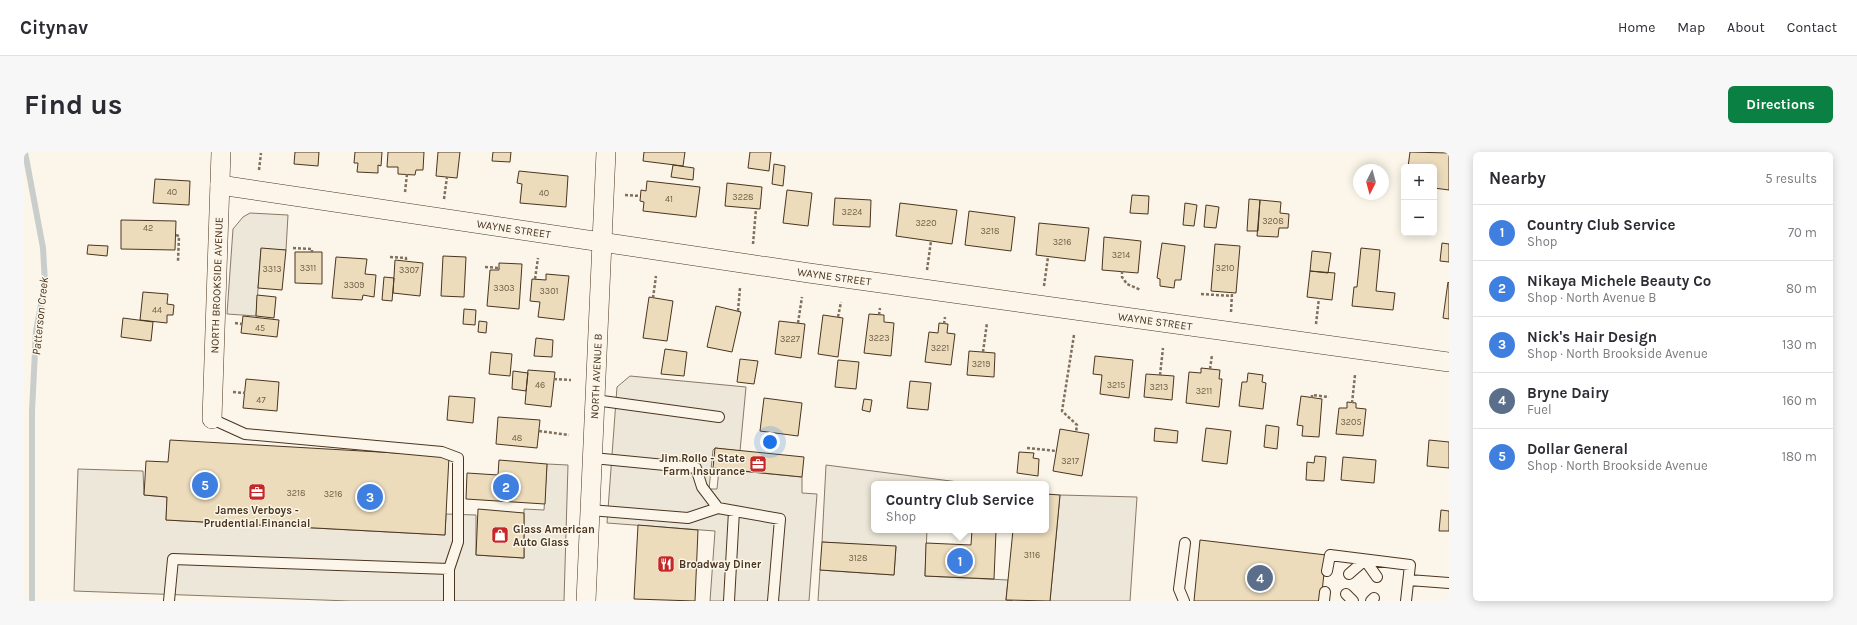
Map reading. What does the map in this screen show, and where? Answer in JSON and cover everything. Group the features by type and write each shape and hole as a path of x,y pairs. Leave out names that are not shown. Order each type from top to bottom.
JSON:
{"street":[{"name":"NORTH BROOKSIDE AVENUE","path":"212,419 221,152"},
{"name":"NORTH AVENUE B","path":"586,601 606,152"},
{"name":"WAYNE STREET","path":"220,186 602,241 925,290 1449,362"}],"lane":[{"path":"595,400 719,417"},
{"path":"212,419 245,434 442,452 458,458 458,542 449,569 449,601"},
{"path":"593,458 696,468 702,487 718,508"},
{"path":"590,510 688,518 718,508 780,519 773,601"},
{"path":"728,601 734,511"},
{"path":"1184,601 1179,589 1185,543"},
{"path":"1327,571 1330,556 1410,565 1406,601"},
{"path":"169,601 173,559 449,569"},
{"path":"1349,574 1365,560"},
{"path":"1365,560 1377,577"},
{"path":"1409,580 1449,583"}],"path":[{"path":"259,174 261,153"},
{"path":"405,195 406,174"},
{"path":"444,200 447,177"},
{"path":"624,195 640,196"},
{"path":"751,264 756,209"},
{"path":"176,235 179,236 178,261"},
{"path":"925,290 931,241"},
{"path":"292,248 312,249 312,252"},
{"path":"390,257 406,258 406,261"},
{"path":"1042,306 1048,257"},
{"path":"535,279 538,258"},
{"path":"485,267 499,268"},
{"path":"1122,271 1122,277 1127,284 1141,290"},
{"path":"653,298 656,276"},
{"path":"738,311 740,288"},
{"path":"1201,294 1232,296"},
{"path":"798,323 802,297"},
{"path":"1314,344 1319,298"},
{"path":"838,317 841,302"},
{"path":"879,315 880,308"},
{"path":"944,324 945,317"},
{"path":"983,352 987,323"},
{"path":"1074,335 1062,411 1077,425 1076,432"},
{"path":"1160,375 1163,348"},
{"path":"1210,369 1212,355"},
{"path":"1352,403 1355,375"},
{"path":"554,379 571,380"},
{"path":"1312,398 1312,395 1329,397"},
{"path":"539,431 569,435"},
{"path":"1028,448 1056,452"}],"shaded area":[{"path":"250,213 288,215 286,250 261,249 256,316 227,314 233,229 243,217"},
{"path":"630,376 746,387 740,451 715,448 713,450 709,489 717,489 719,469 802,477 802,493 817,494 809,601 710,601 715,531 607,523 617,387"},
{"path":"547,464 568,465 564,601 350,601 74,591 78,469 143,471 144,495 167,497 166,520 445,535 446,514 476,515 476,555 524,558 524,509 544,510"},
{"path":"826,465 951,481 871,481 871,533 927,533 925,576 1008,580 1006,600 1013,601 818,601 820,570 894,575 896,547 822,542"},
{"path":"1060,495 1137,497 1130,601 1050,601"}],"building":[{"path":"295,152 319,152 318,166 294,164"},
{"path":"355,152 382,152 381,166 378,165 378,173 357,172 358,163 354,163"},
{"path":"388,152 424,152 423,170 416,170 415,175 398,174 398,167 387,167"},
{"path":"438,152 460,152 457,178 436,176"},
{"path":"493,152 511,152 510,162 492,161"},
{"path":"644,152 685,152 683,166 643,161"},
{"path":"750,152 771,152 769,171 748,168"},
{"path":"1410,152 1449,153 1449,190 1437,188 1437,164 1408,164"},
{"path":"774,164 785,166 783,186 772,184"},
{"path":"673,165 694,168 693,180 671,177"},
{"path":"519,171 568,176 566,207 520,203 522,184 517,183"},
{"path":"155,179 190,181 189,205 153,203"},
{"path":"647,181 700,187 696,217 643,211 644,202 640,201 641,190 646,191"},
{"path":"727,183 762,187 760,209 725,206"},
{"path":"787,190 812,193 808,226 783,223"},
{"path":"1132,195 1149,196 1148,214 1130,213"},
{"path":"835,198 871,200 870,227 833,225"},
{"path":"1249,199 1260,200 1258,231 1247,231"},
{"path":"1260,200 1281,202 1280,213 1289,214 1288,228 1279,228 1278,237 1257,236"},
{"path":"900,203 957,210 952,244 896,236"},
{"path":"1185,203 1197,205 1194,226 1183,225"},
{"path":"1206,205 1219,207 1216,228 1204,227"},
{"path":"969,211 1015,217 1011,251 965,245"},
{"path":"121,220 176,221 175,250 121,249"},
{"path":"1039,223 1089,228 1085,261 1036,255"},
{"path":"1104,237 1141,241 1138,273 1102,270"},
{"path":"1162,243 1185,246 1181,280 1175,280 1174,288 1160,286 1160,279 1157,278"},
{"path":"1442,243 1449,244 1449,262 1440,261"},
{"path":"1215,244 1240,246 1236,293 1211,291"},
{"path":"88,245 108,246 107,256 87,254"},
{"path":"261,248 286,250 282,290 258,288"},
{"path":"1361,248 1380,250 1376,291 1395,293 1393,310 1352,306 1354,287 1357,287"},
{"path":"1312,251 1331,253 1328,273 1310,271"},
{"path":"295,252 322,252 322,284 295,283"},
{"path":"443,256 466,257 464,297 441,296"},
{"path":"336,257 367,259 365,274 376,275 374,297 363,295 362,300 332,298"},
{"path":"395,260 423,263 420,296 393,293"},
{"path":"499,263 522,264 519,309 487,306 490,270 499,270"},
{"path":"1310,271 1335,273 1332,300 1307,297"},
{"path":"546,274 569,276 564,320 538,317 540,302 530,301 532,279 546,280"},
{"path":"384,277 394,278 392,301 382,300"},
{"path":"1448,282 1449,283 1449,319 1443,318"},
{"path":"143,292 168,294 167,304 174,305 173,315 167,315 167,323 140,320"},
{"path":"257,295 276,297 274,318 256,316"},
{"path":"649,297 673,301 667,341 643,338"},
{"path":"716,306 741,312 732,352 707,347"},
{"path":"464,309 476,310 475,325 463,324"},
{"path":"869,314 884,315 884,322 894,323 891,356 864,353"},
{"path":"823,315 843,318 838,357 818,354"},
{"path":"243,316 279,320 277,337 241,333"},
{"path":"123,318 153,322 151,341 121,337"},
{"path":"479,321 487,322 486,333 478,332"},
{"path":"779,321 805,324 801,358 775,354"},
{"path":"939,323 948,324 947,333 955,334 951,365 925,362 929,332 938,333"},
{"path":"536,338 553,340 552,357 534,356"},
{"path":"665,349 687,352 684,376 661,374"},
{"path":"969,351 995,353 994,377 967,375"},
{"path":"491,352 512,354 510,376 489,374"},
{"path":"1095,356 1133,360 1129,398 1100,394 1102,375 1093,374"},
{"path":"740,359 758,361 754,384 737,382"},
{"path":"838,360 859,362 856,389 835,387"},
{"path":"1201,368 1220,370 1219,379 1222,379 1219,407 1186,403 1189,372 1201,373"},
{"path":"528,370 555,372 551,407 525,404"},
{"path":"513,371 528,373 526,391 512,389"},
{"path":"1248,373 1263,375 1262,382 1266,383 1263,409 1239,406 1242,382 1247,382"},
{"path":"1146,374 1174,376 1172,400 1144,397"},
{"path":"246,379 279,382 277,411 243,408"},
{"path":"910,381 931,383 928,410 907,408"},
{"path":"449,396 475,398 473,423 447,420"},
{"path":"1301,396 1322,399 1319,437 1302,436 1303,426 1297,425"},
{"path":"764,398 802,403 798,436 760,431"},
{"path":"864,399 872,400 870,412 862,410"},
{"path":"1347,402 1356,403 1356,408 1366,409 1363,436 1336,434 1339,408 1347,408"},
{"path":"498,417 540,420 537,448 496,444"},
{"path":"1266,425 1279,427 1277,449 1264,447"},
{"path":"1155,428 1178,431 1177,443 1154,441"},
{"path":"1206,428 1231,431 1227,464 1202,461"},
{"path":"1060,429 1089,434 1082,476 1053,471"},
{"path":"170,440 449,456 445,535 166,520 167,497 144,495 146,461 168,462"},
{"path":"1429,440 1449,442 1449,468 1427,466"},
{"path":"715,448 804,457 802,477 713,468"},
{"path":"1019,452 1034,453 1033,458 1039,459 1038,476 1017,473"},
{"path":"1315,456 1326,457 1324,481 1306,480 1307,462 1314,463"},
{"path":"1343,457 1376,460 1374,483 1341,480"},
{"path":"499,460 547,464 545,504 466,499 467,473 498,475"},
{"path":"1049,494 1060,495 1050,601 1006,600 1013,533 1049,533"},
{"name":"Glass American Auto Glass","path":"478,509 524,513 524,558 476,555"},
{"path":"1441,510 1449,511 1449,531 1439,531"},
{"name":"Broadway Diner","path":"638,525 698,530 695,601 634,599"},
{"path":"972,533 996,533 994,579 925,576 926,543 971,545"},
{"path":"1200,540 1326,555 1321,601 1194,601"},
{"path":"822,542 896,546 894,575 820,570"}],"waterway":[{"name":"Patterson Creek","path":"25,152 43,248 45,283 36,331 32,411 32,601"}],"place":[{"name":"Jim Rollo - State Farm Insurance","path":"758,464"},
{"name":"Dollar General","path":"205,485"},
{"name":"Nikaya Michele Beauty Co","path":"506,487"},
{"name":"James Verboys - Prudential Financial","path":"257,492"},
{"name":"Nick's Hair Design","path":"370,497"},
{"name":"Glass American Auto Glass","path":"500,535"},
{"name":"Country Club Service","path":"960,561"},
{"name":"Broadway Diner","path":"666,564"},
{"name":"Bryne Dairy","path":"1260,578"}]}
